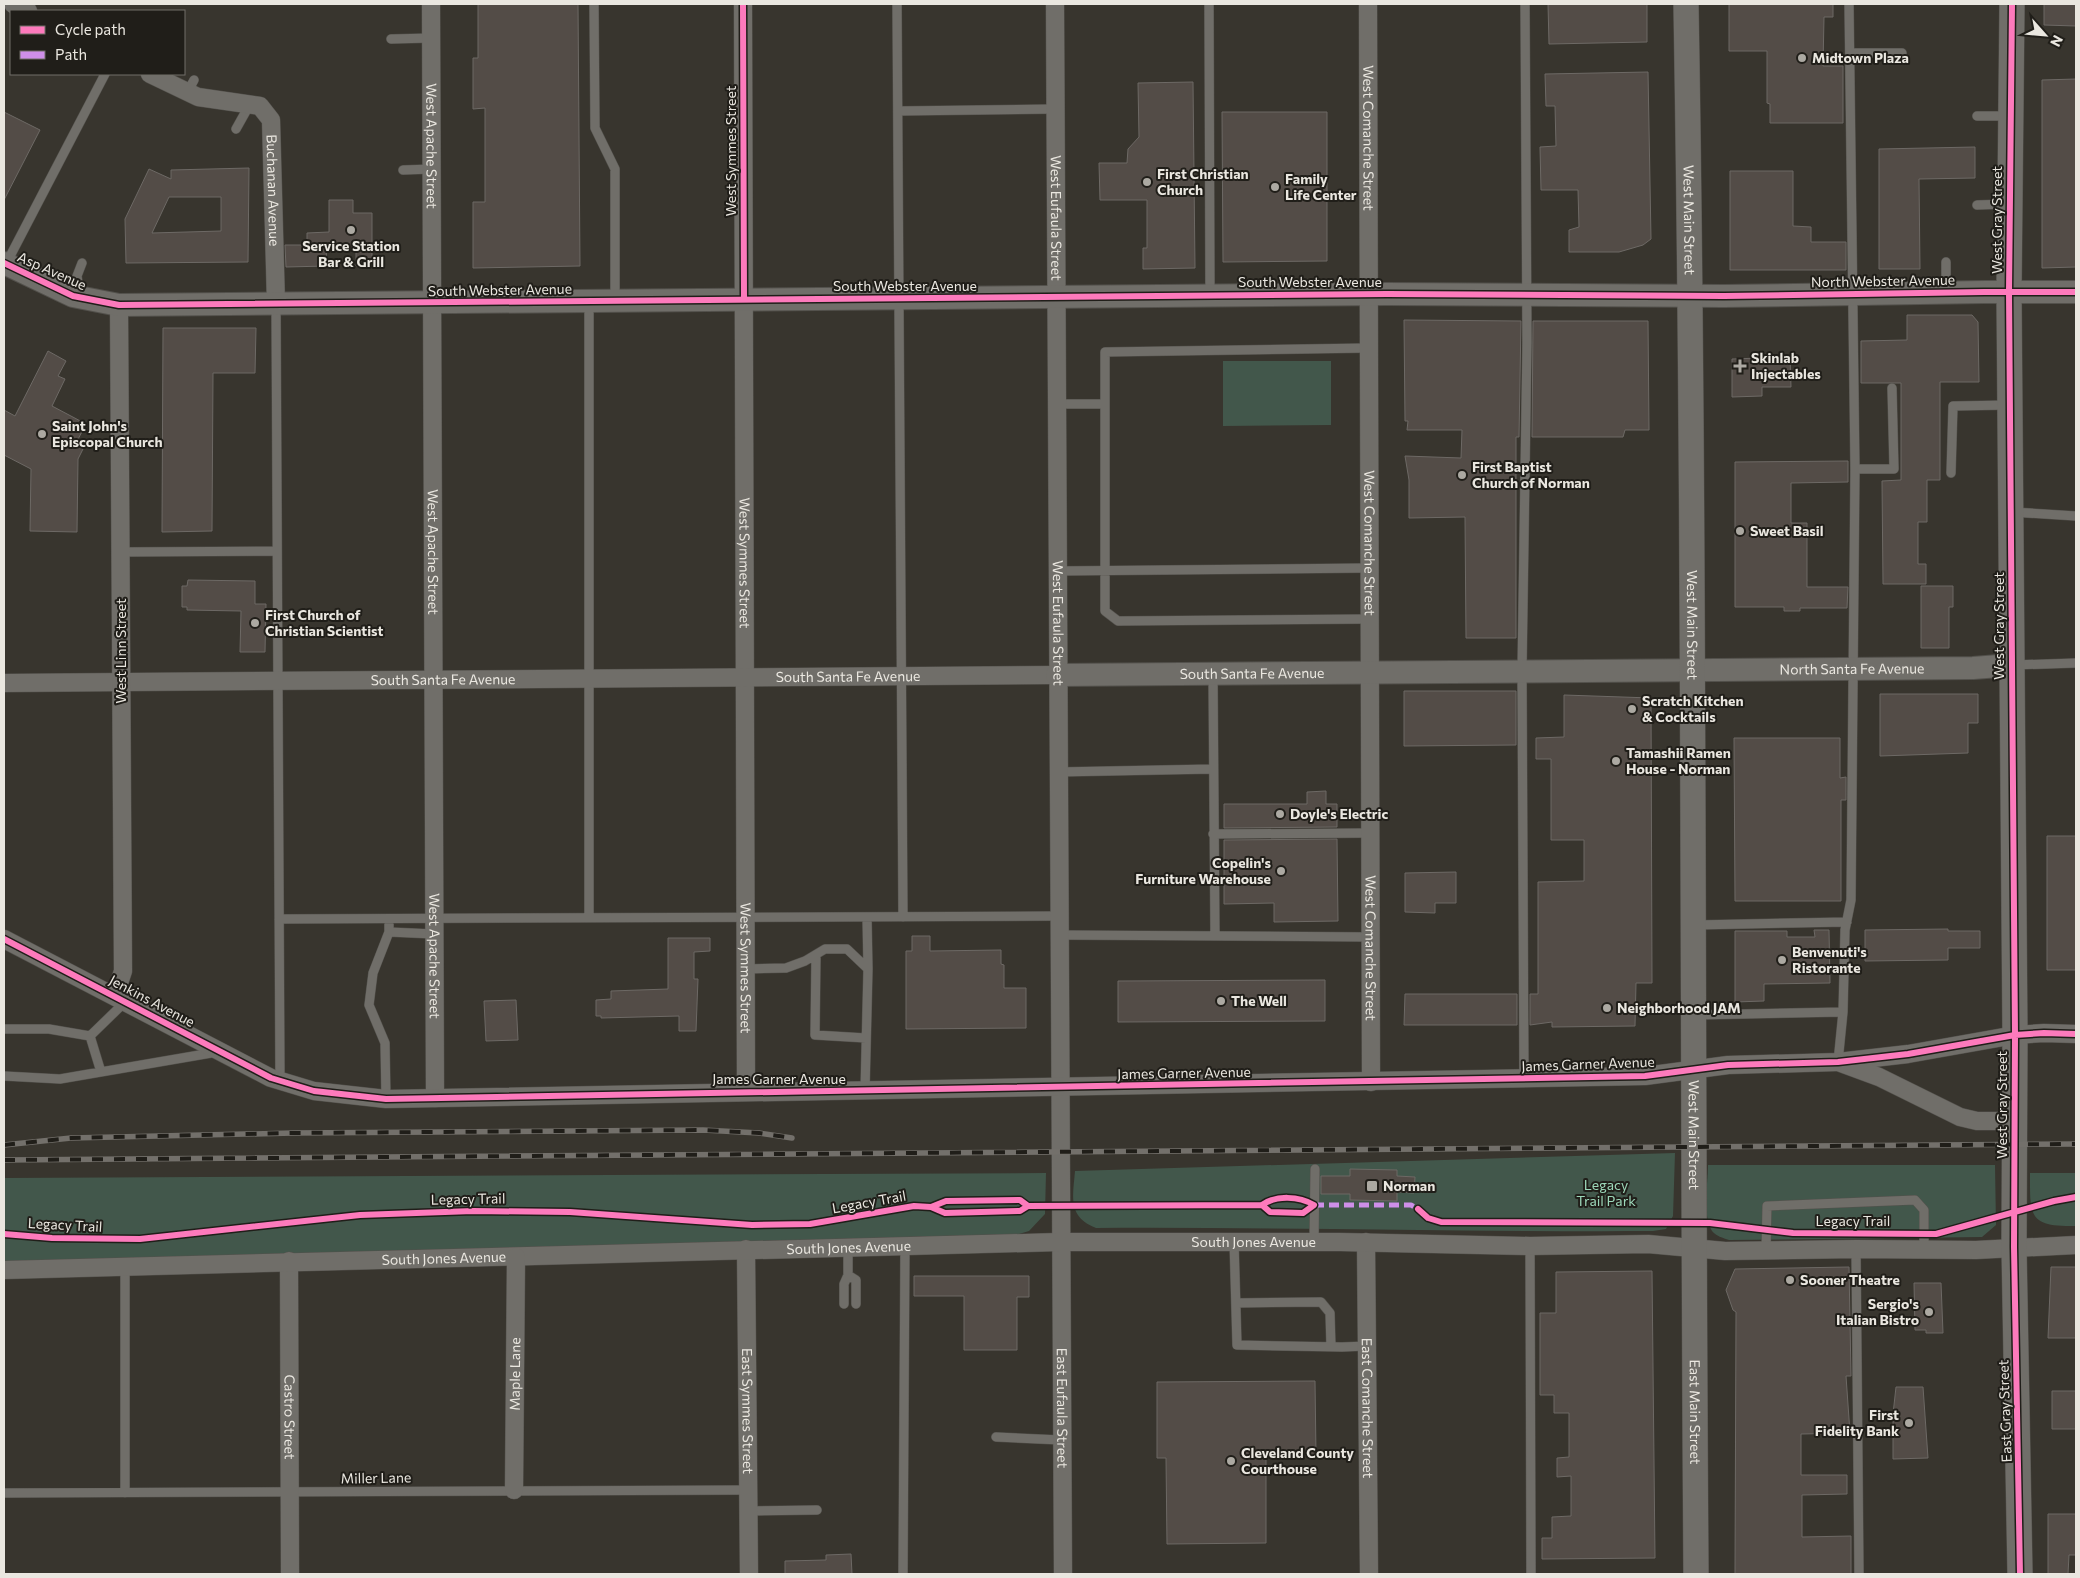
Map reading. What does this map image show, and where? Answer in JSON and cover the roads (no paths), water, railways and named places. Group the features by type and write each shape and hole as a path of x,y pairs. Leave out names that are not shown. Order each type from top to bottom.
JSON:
{"main road":[{"name":"West Main Street","path":"1686,4 1691,295 1693,1248"},
{"name":"West Gray Street","path":"2012,4 2009,292 2015,1035 2014,1247"},
{"name":"East Gray Street","path":"2014,1247 2020,1574"},
{"name":"East Main Street","path":"1693,1248 1696,1574"}],"street":[{"path":"13,4 26,10"},
{"name":"West Apache Street","path":"431,4 435,1098"},
{"name":"West Symmes Street","path":"743,4 746,1091"},
{"name":"West Eufaula Street","path":"1055,4 1059,1242"},
{"name":"West Comanche Street","path":"1368,4 1368,568 1371,1082"},
{"name":"Buchanan Avenue","path":"153,75 190,86 198,97 250,103 266,111 271,120 276,304"},
{"name":"Asp Avenue","path":"5,264 80,298 119,305"},
{"name":"North Webster Avenue","path":"1691,295 2076,292"},
{"name":"South Webster Avenue","path":"119,305 1368,294 1691,295"},
{"name":"West Linn Street","path":"119,305 123,972 120,998"},
{"name":"North Santa Fe Avenue","path":"1691,671 1980,668 2012,665"},
{"name":"South Santa Fe Avenue","path":"4,683 746,676 1691,671"},
{"name":"Jenkins Avenue","path":"4,939 220,1052 285,1083"},
{"name":"James Garner Avenue","path":"285,1083 344,1096 386,1099 1645,1076 1728,1065 1838,1062 1908,1054 2015,1035 2044,1032 2076,1034"},
{"name":"James Garner Avenue","path":"1838,1062 1879,1078 1960,1117 1984,1121 2014,1121"},
{"name":"South Jones Avenue","path":"4,1270 289,1261 516,1257 848,1246 1059,1242 1366,1242 1530,1246 1648,1244 1725,1251 1976,1250 2076,1245"},
{"name":"East Eufaula Street","path":"1059,1242 1063,1574"},
{"name":"East Comanche Street","path":"1366,1242 1369,1574"},
{"name":"East Symmes Street","path":"746,1249 749,1574"},
{"name":"Maple Lane","path":"514,1490 516,1257"},
{"name":"Castro Street","path":"289,1261 290,1574"}],"lane":[{"path":"594,4 595,128 615,170 615,300"},
{"path":"897,4 903,917"},
{"path":"1209,4 1210,296"},
{"path":"1524,1078 1522,671 1527,294 1525,4"},
{"path":"1838,1062 1843,1012 1847,922 1852,900 1852,669 1855,469 1849,4"},
{"path":"391,39 431,38"},
{"path":"1850,53 1902,52"},
{"path":"5,264 104,75"},
{"path":"236,130 250,103"},
{"path":"898,111 1055,109"},
{"path":"1977,116 2010,116"},
{"path":"402,170 432,169"},
{"path":"1977,205 2010,204"},
{"path":"1946,262 1946,292"},
{"path":"80,298 77,276 82,263"},
{"path":"589,301 589,918"},
{"path":"276,304 279,919 285,1083"},
{"path":"1368,348 1104,352 1104,404 1105,611 1118,621 1369,619"},
{"path":"1855,469 1894,469 1892,388"},
{"path":"1056,404 1104,404"},
{"path":"1951,473 1953,406 2010,405"},
{"path":"2011,512 2076,516"},
{"path":"121,552 277,551"},
{"path":"1057,572 1368,568"},
{"path":"2012,665 2076,662"},
{"path":"1213,674 1215,936"},
{"path":"1057,772 1213,769"},
{"path":"1213,834 1370,833"},
{"path":"389,932 434,926 589,918 1058,916"},
{"path":"865,1091 868,969 867,917"},
{"path":"279,919 389,919 434,926"},
{"path":"386,1099 385,1043 382,1032 369,1005 377,964 389,932 389,919"},
{"path":"1692,925 1847,922"},
{"path":"1058,935 1370,937"},
{"path":"746,969 786,968 825,949 847,949 868,969"},
{"path":"816,954 815,1035 866,1038"},
{"path":"90,1036 120,998"},
{"path":"1693,1016 1843,1012"},
{"path":"4,1029 49,1029 90,1036"},
{"path":"90,1036 101,1072"},
{"path":"4,1076 60,1079 220,1052"},
{"path":"1314,1242 1315,1169"},
{"path":"1766,1250 1767,1206 1915,1200 1924,1210 1924,1250"},
{"path":"1234,1241 1237,1345 1367,1346"},
{"path":"903,1574 905,1245"},
{"path":"844,1304 844,1284 848,1275 848,1246"},
{"path":"1530,1246 1531,1574"},
{"path":"1856,1249 1859,1574"},
{"path":"125,1267 125,1493"},
{"path":"848,1275 856,1280 856,1304"},
{"path":"1236,1303 1321,1302 1330,1313 1331,1347"},
{"path":"996,1437 1061,1440"},
{"name":"Miller Lane","path":"4,1493 748,1490"},
{"path":"749,1511 817,1510"}],"railway":[{"path":"4,1145 71,1138 293,1133 703,1130 759,1133 792,1138"},
{"path":"4,1160 2076,1144"}],"place":[{"name":"Midtown Plaza","path":"1802,58"},
{"name":"First Christian Church","path":"1147,182"},
{"name":"Family Life Center","path":"1275,187"},
{"name":"Service Station Bar & Grill","path":"351,230"},
{"name":"Skinlab Injectables","path":"1740,366"},
{"name":"Saint John's Episcopal Church","path":"42,434"},
{"name":"First Baptist Church of Norman","path":"1462,475"},
{"name":"Sweet Basil","path":"1740,531"},
{"name":"First Church of Christian Scientist","path":"255,623"},
{"name":"Scratch Kitchen & Cocktails","path":"1632,709"},
{"name":"Tamashii Ramen House - Norman","path":"1616,761"},
{"name":"Doyle's Electric","path":"1280,814"},
{"name":"Copelin's Furniture Warehouse","path":"1281,871"},
{"name":"Benvenuti's Ristorante","path":"1782,960"},
{"name":"The Well","path":"1221,1001"},
{"name":"Neighborhood JAM","path":"1607,1008"},
{"name":"Norman","path":"1372,1186"},
{"name":"Sooner Theatre","path":"1790,1280"},
{"name":"Sergio's Italian Bistro","path":"1929,1312"},
{"name":"First Fidelity Bank","path":"1909,1423"},
{"name":"Cleveland County Courthouse","path":"1231,1461"}],"park label":[{"name":"Legacy Trail Park","path":"1606,1194"}]}
